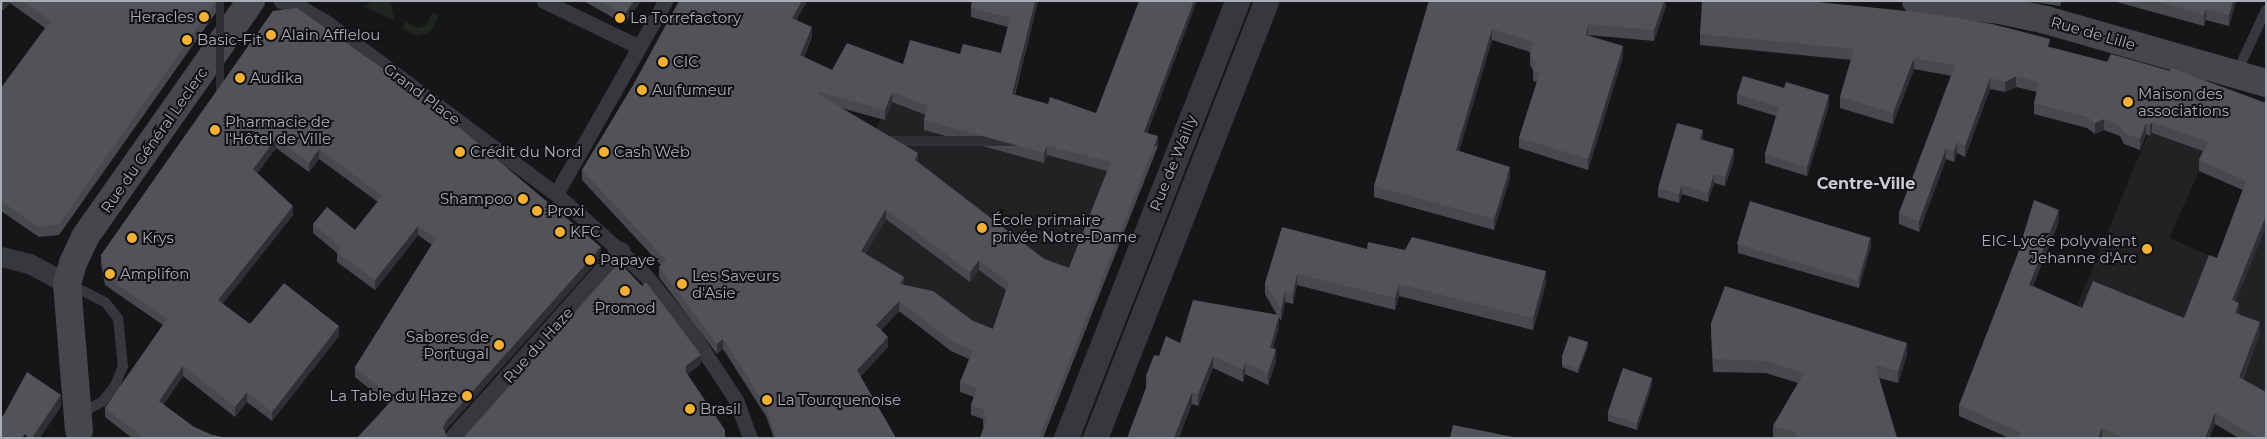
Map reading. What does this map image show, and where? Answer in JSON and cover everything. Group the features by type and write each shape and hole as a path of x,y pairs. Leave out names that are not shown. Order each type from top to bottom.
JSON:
{"main road":[{"name":"Rue du Général Leclerc","path":"67,284 72,263 85,237 251,1"},
{"name":"Rue de Lille","path":"1916,1 1993,9 2046,20 2266,83"},
{"path":"67,284 78,430"}],"street":[{"path":"544,1 640,41"},
{"path":"556,194 640,41 665,1"},
{"name":"Rue de Wailly","path":"1066,438 1237,1"},
{"name":"Rue de Wailly","path":"1095,438 1266,1"},
{"name":"Grand Place","path":"283,2 300,7 326,22 556,194 621,252 645,275 690,330 736,400 750,438"},
{"name":"Rue du Haze","path":"455,438 621,252"},
{"path":"1,257 30,264 67,284"}],"lane":[{"path":"2236,74 2266,10"},
{"path":"67,284 105,302 118,318 123,366 116,386 78,430"}],"shaded area":[{"path":"375,1 390,1 395,21 363,6"},
{"path":"433,13 439,16 430,32 417,36 402,28 406,22 417,28 425,26"},
{"name":"École primaire privée Notre-Dame","path":"903,74 1158,146 1063,385 825,249 863,154"},
{"name":"EIC-Lycée polyvalent Jehanne d'Arc","path":"2171,79 2231,100 2169,238 2220,260 2266,142 2266,438 2239,438 2215,424 2022,438"}],"building":[{"path":"22,1 216,1 59,224 39,227 1,201 1,88 51,21"},
{"path":"601,1 634,1 624,15"},
{"path":"679,1 802,1 792,18 812,27 800,55 832,70 847,43 903,64 910,40 960,54 963,44 1001,53 1010,18 971,8 972,1 1035,1 1012,94 1048,104 1050,97 1096,113 1139,1 1194,1 1144,132 1158,136 1039,438 980,438 987,418 983,416 985,410 971,405 977,388 960,382 973,351 951,341 899,301 876,325 888,337 857,370 896,438 776,438 766,406 723,339 717,344 659,267 666,260 582,170 632,87","holes":["819,92 885,110 892,92 928,106 924,120 1044,153 1047,146 1111,162 1069,268 1044,259 915,160 918,153 818,94","886,209 970,272 979,260 1009,283 993,329 973,321 933,291 900,284 904,277 861,251"]},
{"path":"1429,1 1664,1 1654,30 1588,24 1586,35 1623,46 1588,159 1519,138 1540,72 1533,70 1535,63 1530,54 1533,42 1492,29 1456,150 1510,167 1494,219 1374,186"},
{"path":"1702,1 1808,1 1926,13 1992,24 2050,39 2048,47 2107,62 2111,54 2170,71 2171,68 2266,103 2266,216 2232,300 2239,303 2235,313 2260,322 2239,377 2266,392 2266,438 2258,438 2215,413 2205,438 2124,438 2102,428 2098,438 2018,438 2020,432 1959,405 2018,253 2034,200 2059,210 2029,285 2082,308 2093,281 2184,318 2209,255 2217,258 2246,181 2199,160 2208,142 2152,122 2150,125 2146,123 2140,139 2124,133 2120,125 2104,119 2095,123 2087,117 2034,103 2039,82 2016,76 2005,82 1990,78 1965,146 1957,142 1954,151 1946,148 1919,221 1899,213 1955,65 1914,58 1893,113 1840,97 1854,49 1700,34"},
{"path":"2154,1 2233,1 2229,15 2206,9 2204,15"},
{"path":"297,8 423,97 601,247 446,421 443,427 448,438 357,438 393,399 355,367 436,238 418,226 375,280 337,253 341,247 313,224 327,207 355,230 382,196 319,149 309,163 276,138 253,169 293,206 218,300 250,324 284,283 339,326 272,412 247,392 235,407 183,366 159,401 194,427 212,435 227,438 144,438 105,408 167,319 105,276 101,255 273,11"},
{"path":"1743,76 1784,88 1786,82 1829,95 1807,167 1765,154 1779,107 1737,94"},
{"path":"1677,123 1703,130 1700,139 1734,149 1725,177 1714,174 1708,193 1682,185 1679,194 1658,188"},
{"path":"1750,201 1870,238 1857,281 1737,244"},
{"path":"1282,227 1367,249 1368,242 1405,250 1412,237 1546,271 1533,318 1399,284 1395,298 1297,274 1293,293 1285,291 1281,309 1265,283"},
{"path":"623,266 642,286 646,282 701,355 686,366 686,372 725,430 725,438 460,438 464,437 615,267"},
{"path":"1725,286 1907,343 1898,371 1875,365 1897,438 1795,438 1797,432 1773,426 1804,373 1766,361 1713,359 1711,323"},
{"path":"1193,300 1279,315 1270,348 1276,349 1268,373 1245,362 1243,370 1213,356 1198,394 1192,392 1174,438 1127,438 1149,380 1146,376 1154,355 1159,356 1166,336 1180,343"},
{"path":"1569,336 1588,342 1578,369 1562,364 1562,356"},
{"path":"1623,368 1652,378 1637,423 1607,413"},
{"path":"27,372 61,395 32,438 28,438 25,434 22,438 1,438 1,415 3,416"},
{"path":"1453,425 1518,438 1450,438"}],"place":[{"name":"Heracles","path":"204,17"},
{"name":"La Torrefactory","path":"620,18"},
{"name":"Alain Afflelou","path":"271,35"},
{"name":"Basic-Fit","path":"187,40"},
{"name":"CIC","path":"663,62"},
{"name":"Audika","path":"240,78"},
{"name":"Au fumeur","path":"642,90"},
{"name":"Maison des associations","path":"2128,102"},
{"name":"Pharmacie de l'Hôtel de Ville","path":"215,130"},
{"name":"Crédit du Nord","path":"460,152"},
{"name":"Cash Web","path":"604,152"},
{"name":"Shampoo","path":"523,199"},
{"name":"Proxi","path":"537,211"},
{"name":"École primaire privée Notre-Dame","path":"982,228"},
{"name":"KFC","path":"560,232"},
{"name":"Krys","path":"132,238"},
{"name":"EIC-Lycée polyvalent Jehanne d'Arc","path":"2147,249"},
{"name":"Papaye","path":"590,260"},
{"name":"Amplifon","path":"110,274"},
{"name":"Les Saveurs d'Asie","path":"682,284"},
{"name":"Promod","path":"625,291"},
{"name":"Sabores de Portugal","path":"499,345"},
{"name":"La Table du Haze","path":"467,396"},
{"name":"La Tourquenoise","path":"767,400"},
{"name":"Brasil","path":"690,409"}],"district":[{"name":"Centre-Ville","path":"1866,184"}]}
